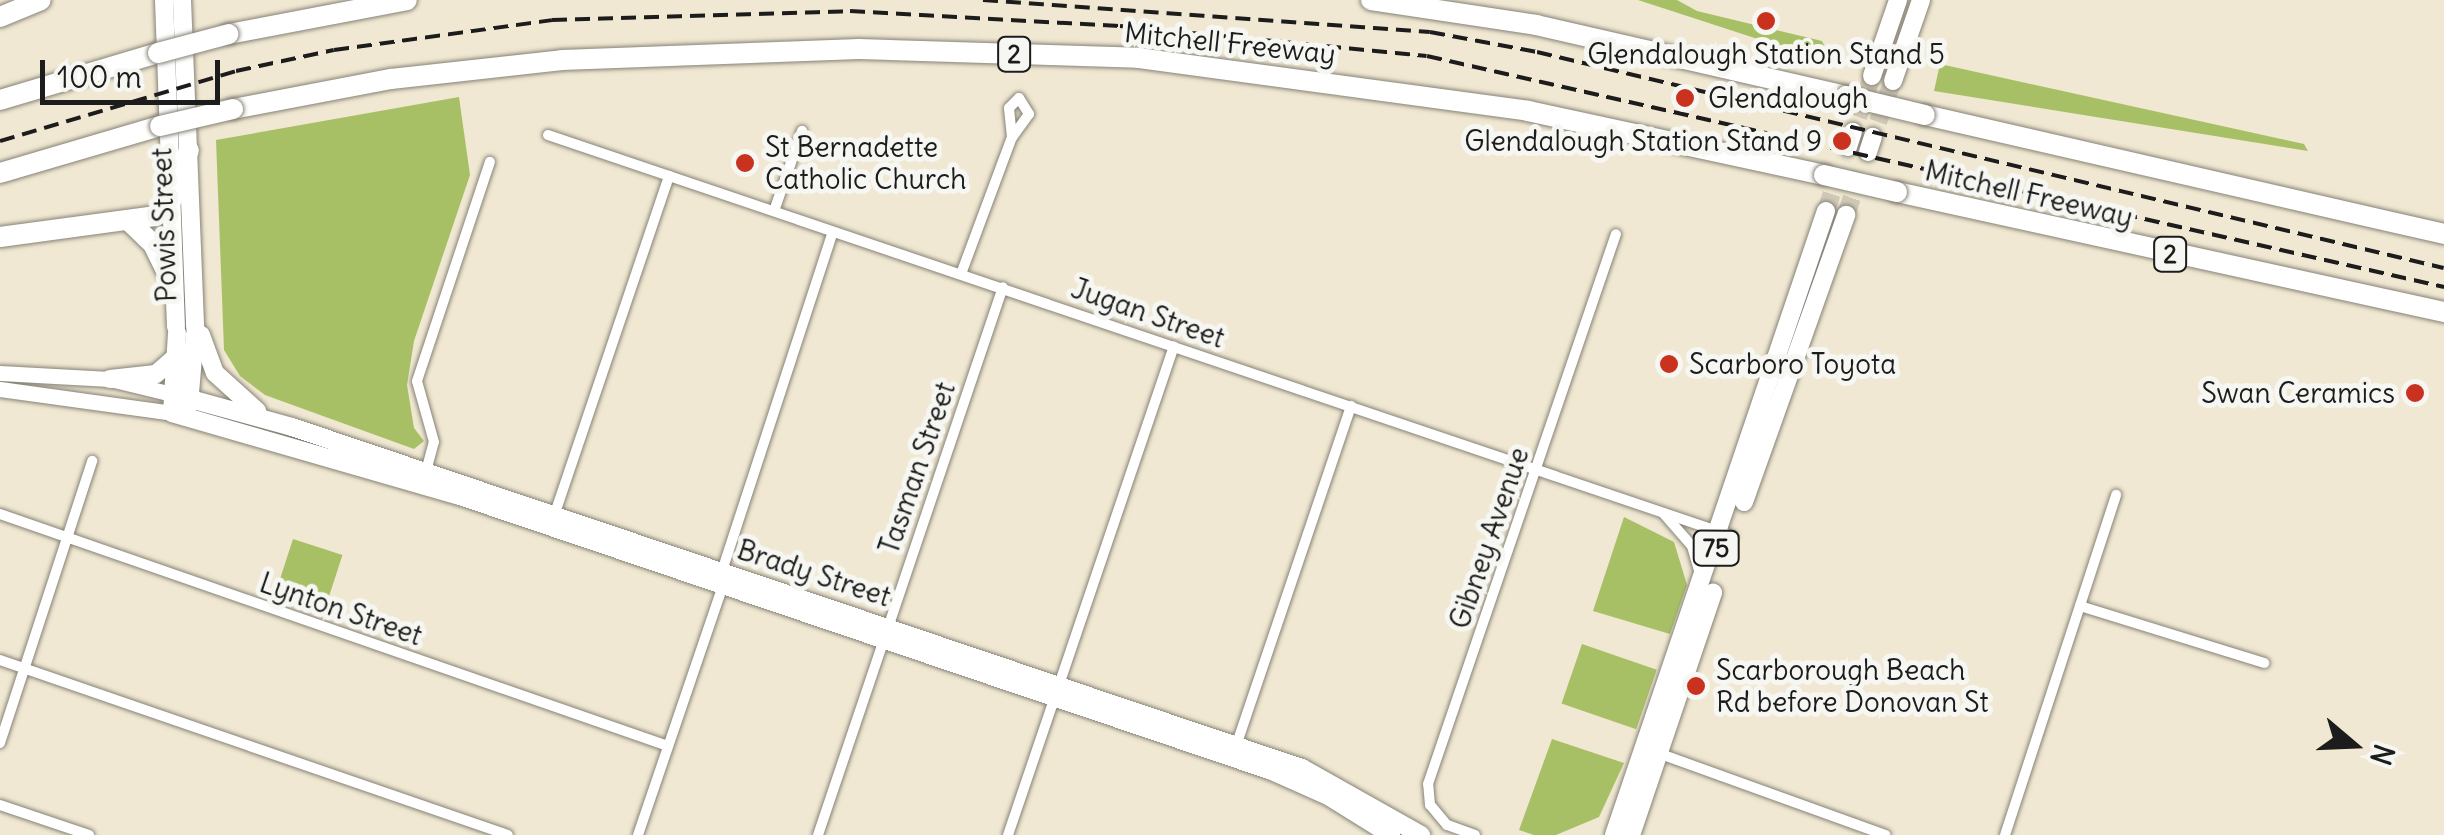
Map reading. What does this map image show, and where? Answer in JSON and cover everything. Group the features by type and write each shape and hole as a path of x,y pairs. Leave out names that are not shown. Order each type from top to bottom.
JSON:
{"highway":[{"path":"0,17 41,0"},
{"path":"0,100 229,34 407,0"},
{"name":"Mitchell Freeway","path":"1370,0 1536,25 2444,234"},
{"name":"Mitchell Freeway","path":"0,173 129,133 233,108 391,79 562,60 859,49 1138,58 1426,94 1797,169 2444,312"},
{"path":"0,237 128,220 169,207 188,150"},
{"path":"128,220 147,235 173,285"}],"main road":[{"name":"Powis Street","path":"164,0 173,285 191,331"},
{"name":"Powis Street","path":"181,405 195,308 182,0"},
{"path":"1872,76 1898,0"},
{"path":"1893,81 1921,0"},
{"name":"75","path":"1614,835 1652,751 1726,534 1826,211"},
{"name":"75","path":"1631,835 1652,751 1702,591 1846,215"},
{"name":"Powis Street","path":"181,405 177,356 191,331"},
{"path":"191,331 226,387 279,423"},
{"path":"0,372 110,379 156,374 177,356"},
{"path":"110,379 181,405"},
{"path":"0,389 181,405"},
{"name":"Brady Street","path":"181,405 279,423 424,480"},
{"name":"Brady Street","path":"181,405 552,521 1339,785 1421,835"},
{"name":"Brady Street","path":"1234,751 1330,797 1391,835"}],"street":[{"path":"774,211 802,130"},
{"name":"Jugan Street","path":"548,135 1726,534"},
{"path":"961,274 1012,137"},
{"path":"424,480 434,442 417,381 490,162"},
{"path":"552,521 668,176"},
{"path":"638,835 833,232"},
{"name":"Gibney Avenue","path":"1475,835 1447,825 1430,805 1428,784 1616,234"},
{"name":"Tasman Street","path":"818,835 1002,287"},
{"path":"1008,835 1174,346"},
{"path":"1234,751 1351,406"},
{"path":"0,743 92,461"},
{"path":"2005,835 2116,494"},
{"path":"1661,511 1692,546 1702,591"},
{"name":"Lynton Street","path":"0,514 668,746"},
{"path":"2080,606 2264,663"},
{"path":"0,660 508,835"},
{"path":"1652,751 1886,835"},
{"path":"0,805 89,835"}],"green space":[{"path":"1638,0 1677,0 1697,11 1822,41 1834,64"},
{"path":"1940,64 2304,144 2308,151 1934,91"},
{"path":"459,97 470,175 414,341 407,385 414,428 424,441 414,449 265,395 240,376 224,350 216,140"},
{"path":"1624,517 1674,542 1687,585 1670,634 1593,611"},
{"path":"293,539 342,555 325,608 276,592"},
{"path":"1582,644 1657,670 1636,729 1561,704"},
{"path":"1552,739 1624,763 1599,817 1556,835 1534,835 1519,830"}],"tunnel":[{"path":"1858,117 1872,76"},
{"path":"1878,122 1893,81"},
{"path":"1826,211 1843,160"},
{"path":"1846,215 1863,165"}],"railway":[{"path":"983,0 1430,32 1537,52 2444,268"},
{"path":"0,141 236,71 334,50 552,20 850,11 1120,26 1427,56 2444,287"}],"place":[{"name":"Glendalough Station Stand 5","path":"1766,21"},
{"name":"Glendalough","path":"1685,98"},
{"name":"Glendalough Station Stand 9","path":"1842,141"},
{"name":"St Bernadette Catholic Church","path":"745,163"},
{"name":"Scarboro Toyota","path":"1669,364"},
{"name":"Swan Ceramics","path":"2415,393"},
{"name":"Scarborough Beach Rd before Donovan St","path":"1696,686"}]}
